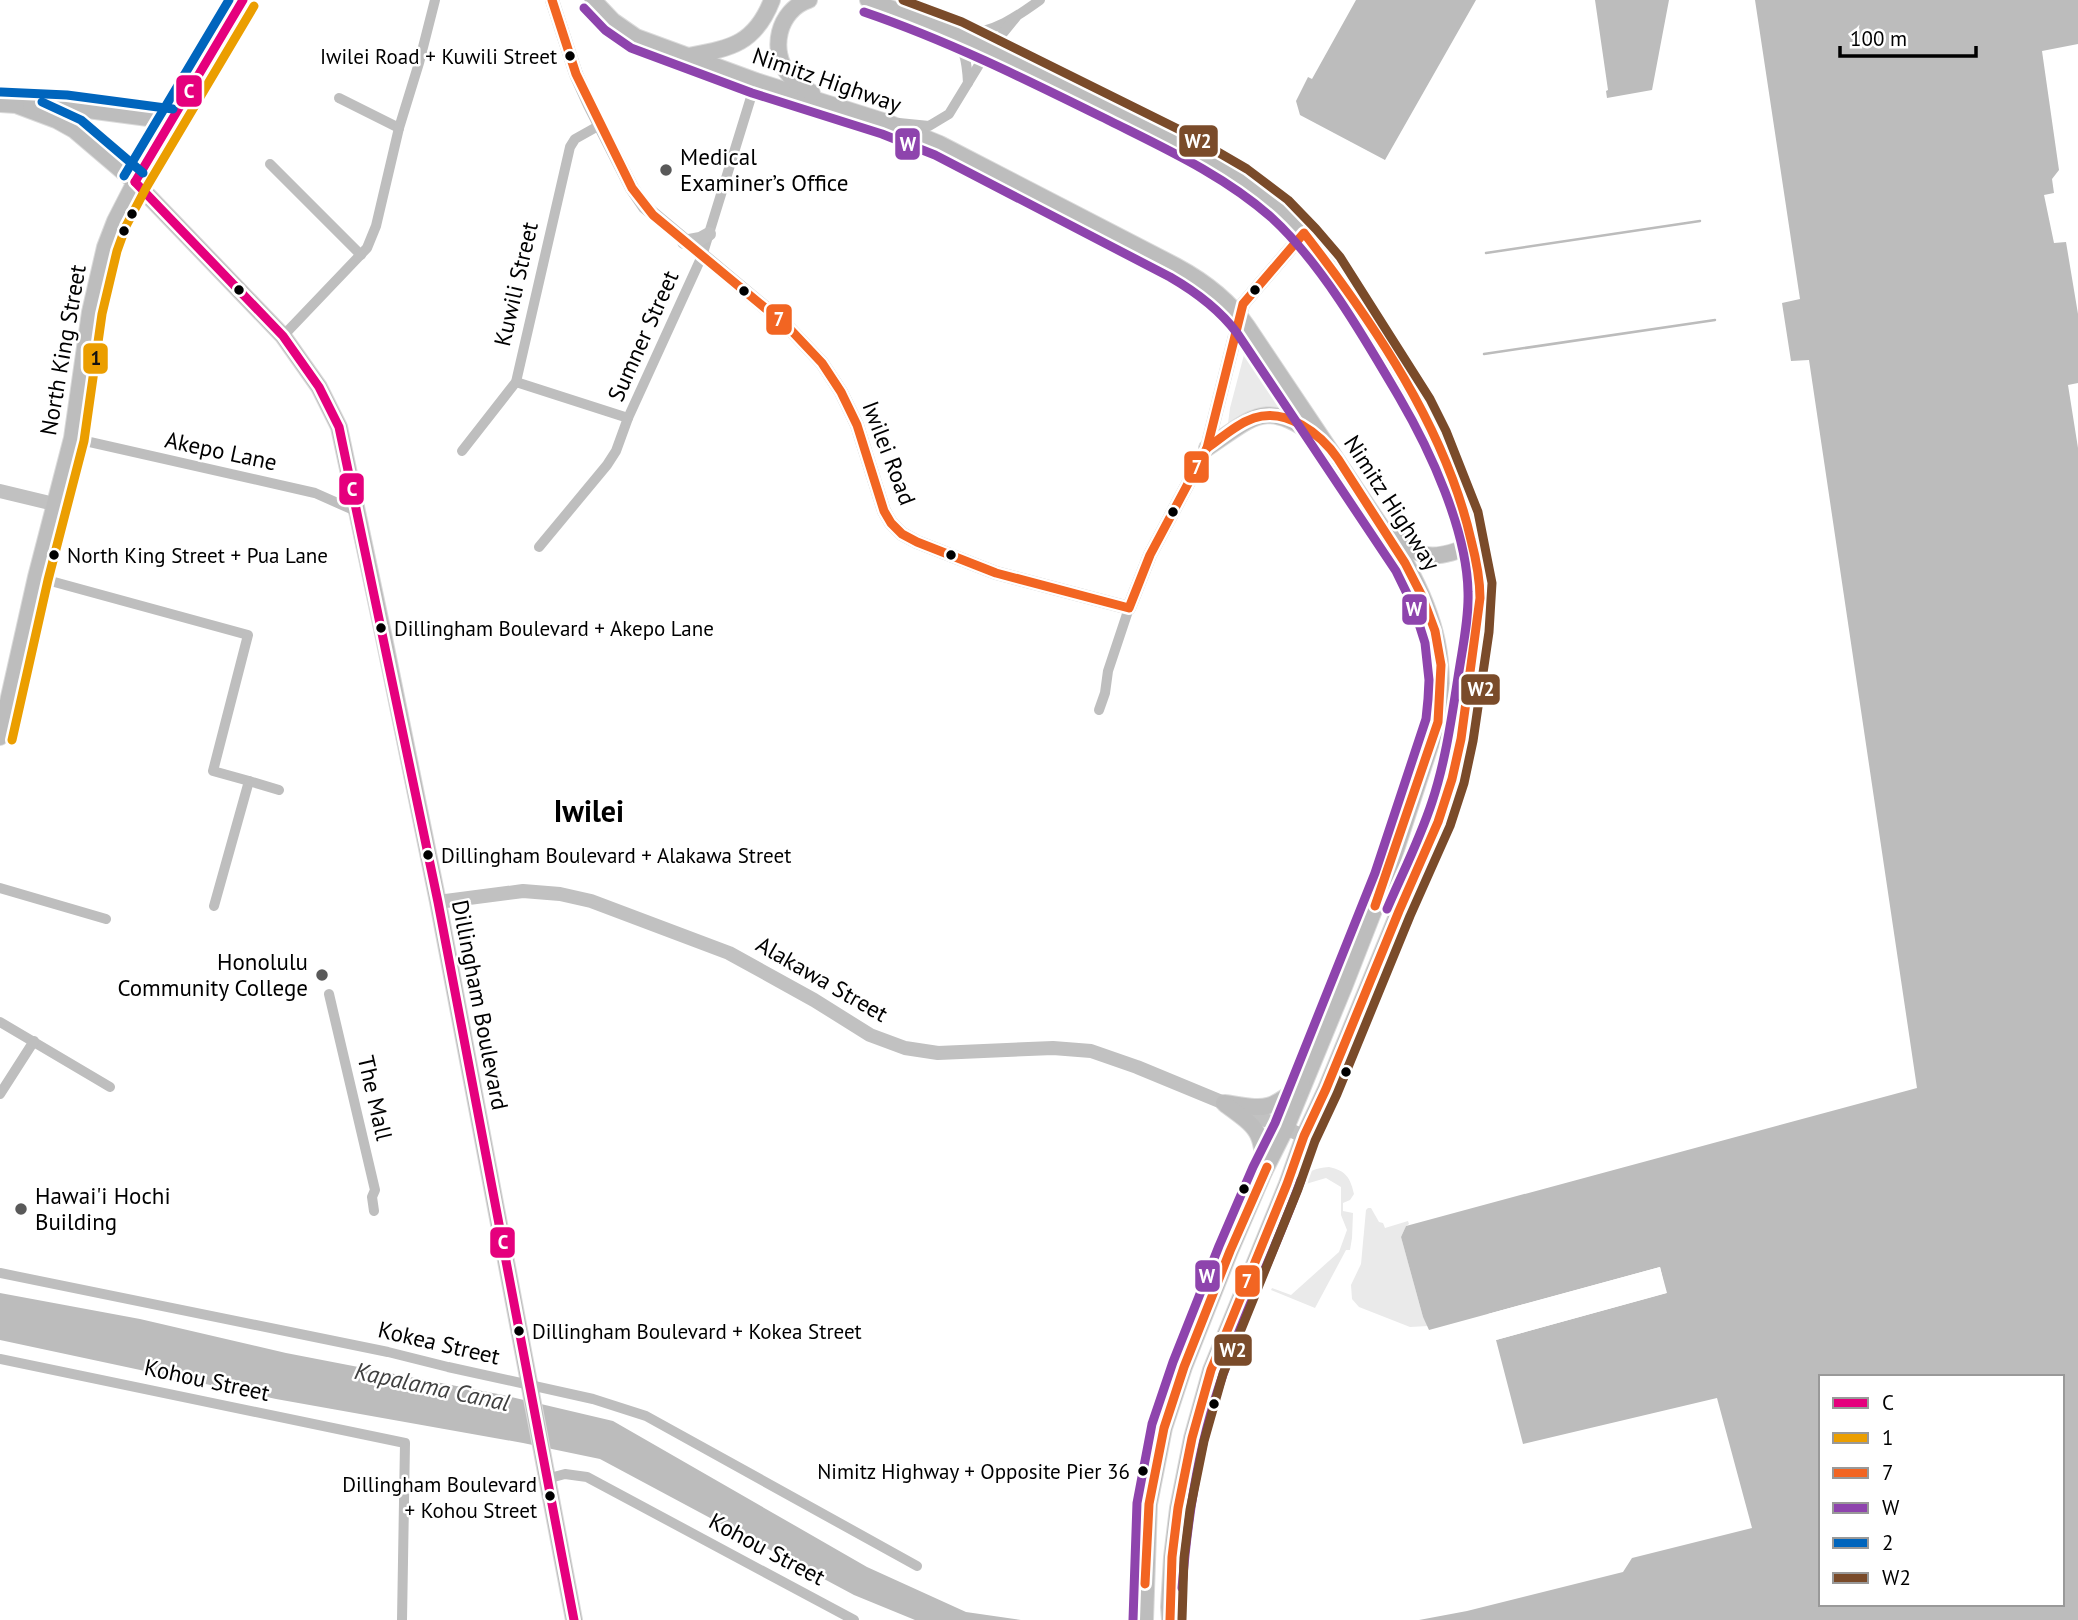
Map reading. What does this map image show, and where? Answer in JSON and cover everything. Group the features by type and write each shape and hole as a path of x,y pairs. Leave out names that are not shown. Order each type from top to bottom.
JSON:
{"main road":[{"name":"North King Street","path":"0,737 36,577 72,438 90,313 98,271 110,234 135,182 243,0"},
{"name":"Nimitz Highway","path":"593,0 613,21 630,34 649,43 886,122 940,144 1184,270 1226,300 1239,315 1407,565 1427,605 1438,643 1442,683 1438,722 1387,877 1286,1128 1264,1172 1184,1367 1164,1428 1149,1504 1144,1616"},
{"path":"686,56 726,49 744,40 762,22 772,0"},
{"name":"Nimitz Highway","path":"868,0 992,48 1205,158 1263,195 1304,233 1340,279 1419,405 1455,485 1473,545 1480,598 1461,739 1452,779 1438,822 1304,1136 1211,1370 1192,1438 1178,1508 1172,1557 1170,1613"},
{"path":"796,3 779,31 778,47 782,63 789,75 799,84 827,103"},
{"path":"8,104 65,107 171,121"},
{"name":"Dillingham Boulevard","path":"8,104 56,120 75,130 135,182 283,336 319,387 339,427 438,902 574,1620"},
{"path":"1208,448 1242,423 1267,415 1280,416 1298,423 1327,444"},
{"path":"1377,520 1406,547 1425,556 1450,554 1473,545"},
{"path":"1224,1103 1263,1108 1278,1103 1304,1083"},
{"path":"1224,1103 1257,1130 1262,1146 1264,1172"}],"street":[{"path":"283,336 367,248 376,226 399,128 435,0"},
{"name":"Iwilei Road","path":"552,0 576,74 638,198 684,242 788,327 827,370 857,425 884,511 891,523 902,534 917,542 996,573 1129,608"},
{"path":"957,33 981,32 1016,17 1040,0"},
{"path":"886,122 921,127 936,123 949,114 992,48 1016,17"},
{"path":"937,26 953,36 962,47 968,83"},
{"name":"Sumner Street","path":"539,547 616,451 628,418 702,256 757,81"},
{"path":"338,98 399,128"},
{"name":"Kuwili Street","path":"462,451 516,382 570,147 575,139 600,125"},
{"path":"270,164 362,255"},
{"path":"1099,710 1111,661 1150,555 1208,448 1243,304 1304,233"},
{"path":"684,242 709,234"},
{"path":"516,382 628,418"},
{"name":"Akepo Lane","path":"72,438 315,493 358,512"},
{"path":"0,491 54,504"},
{"path":"36,577 248,635 213,771 279,790"},
{"path":"215,906 249,781"},
{"path":"0,888 106,919"},
{"name":"Alakawa Street","path":"438,902 523,891 583,899 729,953 814,1000 870,1035 905,1048 938,1053 1053,1048 1090,1051 1304,1136"},
{"name":"The Mall","path":"329,994 375,1190 372,1197 374,1212"},
{"path":"0,1022 110,1087"},
{"path":"0,1094 34,1041"},
{"name":"Kokea Street","path":"0,1273 388,1352 593,1399 646,1416 917,1566"},
{"name":"Kohou Street","path":"0,1359 405,1443 402,1620"},
{"name":"Kohou Street","path":"546,1479 565,1474 587,1477 854,1620"}],"shaded area":[{"path":"1245,351 1290,415 1227,431 1230,408"},
{"path":"1329,1167 1340,1171 1349,1179 1354,1194 1350,1200 1343,1203 1343,1211 1353,1213 1352,1238 1350,1250 1346,1250 1315,1308 1271,1290 1272,1288 1291,1295 1339,1252 1347,1230 1341,1215 1341,1187 1326,1178 1299,1186 1298,1182 1312,1171"},
{"path":"1368,1208 1371,1208 1385,1228 1408,1221 1409,1224 1401,1237 1423,1317 1428,1326 1410,1327 1359,1307 1352,1299 1351,1285 1361,1264"}],"water":[{"path":"1356,0 1476,0 1385,160 1300,115 1296,101 1308,77 1312,79"},
{"path":"1595,0 1669,0 1652,90 1607,98"},
{"path":"1755,0 2078,0 2078,44 2042,51 2059,170 2052,179 2054,193 2044,195 2054,243 2066,242 2078,314 2078,383 2068,385 2078,448 2078,1620 1419,1620 1467,1611 1623,1572 1632,1558 1752,1528 1717,1398 1523,1444 1496,1340 1666,1293 1660,1267 1429,1330 1401,1237 1406,1226 1917,1088 1809,360 1791,361 1782,303 1800,299"},
{"name":"Kapalama Canal","path":"0,1293 140,1319 286,1353 503,1395 613,1421 867,1567 966,1612 1021,1620 915,1620 854,1595 600,1459 276,1399 0,1340"}],"pier":[{"path":"1660,1267 1667,1293 1496,1340 1495,1337 1662,1291 1657,1271 1489,1317 1488,1314"}],"waterway":[{"path":"1486,253 1700,221"},
{"path":"1484,354 1715,320"}],"transit line":[{"name":"2","path":"124,176 229,0"},
{"name":"C","path":"135,182 243,0"},
{"name":"7","path":"552,0 576,74 632,188 653,215 788,327 822,363 841,392 857,425 884,511 902,534 917,542 996,573 1129,608 1150,555 1207,448 1243,304 1304,233 1381,340 1404,378 1444,458 1471,540 1480,591 1461,739 1452,779 1438,822 1304,1136 1211,1370 1192,1438 1178,1508 1172,1557 1170,1620"},
{"name":"W2","path":"903,0 962,22 1180,130 1247,169 1288,200 1340,257 1430,399 1446,431 1478,512 1492,583 1489,632 1473,741 1464,783 1450,826 1315,1141 1223,1374 1204,1441 1190,1510 1184,1558 1182,1619"},
{"name":"1","path":"12,740 48,580 84,441 102,314 117,251 126,226 146,188 254,6"},
{"name":"W","path":"584,8 605,30 631,48 752,93 882,134 935,155 1170,277 1198,295 1223,316 1237,333 1396,571 1414,608 1425,643 1429,680 1426,719 1375,873 1275,1123 1219,1246 1173,1362 1152,1424 1137,1503 1133,1620"},
{"name":"W","path":"864,12 927,36 1019,77 1173,153 1235,189 1272,218 1308,257 1342,303 1399,397 1423,441 1454,517 1466,568 1468,602 1451,721 1437,786 1422,829 1387,909"},
{"name":"2","path":"1,92 67,95 173,109"},
{"name":"2","path":"42,102 81,120 143,173"},
{"name":"C","path":"135,182 283,336 319,387 339,427 438,902 574,1620"},
{"name":"7","path":"1207,448 1241,424 1266,416 1278,416 1302,425 1322,440 1338,459 1405,563 1422,596 1435,631 1441,665 1438,722 1375,906"},
{"name":"7","path":"1145,1584 1149,1504 1164,1428 1184,1367 1267,1167"},
{"name":"W","path":"1182,1588 1193,1492 1215,1399 1234,1344 1301,1180"}],"place":[{"name":"Iwilei Road + Kuwili Street","path":"570,56"},
{"name":"Medical Examiner’s Office","path":"666,170"},
{"name":"North King Street + Pua Lane","path":"54,555"},
{"name":"Dillingham Boulevard + Akepo Lane","path":"381,628"},
{"name":"Dillingham Boulevard + Alakawa Street","path":"428,855"},
{"name":"Honolulu Community College","path":"322,975"},
{"name":"Hawai'i Hochi Building","path":"21,1209"},
{"name":"Dillingham Boulevard + Kokea Street","path":"519,1331"},
{"name":"Nimitz Highway + Opposite Pier 36","path":"1143,1471"},
{"name":"Dillingham Boulevard + Kohou Street","path":"550,1496"}],"district":[{"name":"Iwilei","path":"589,812"}]}
